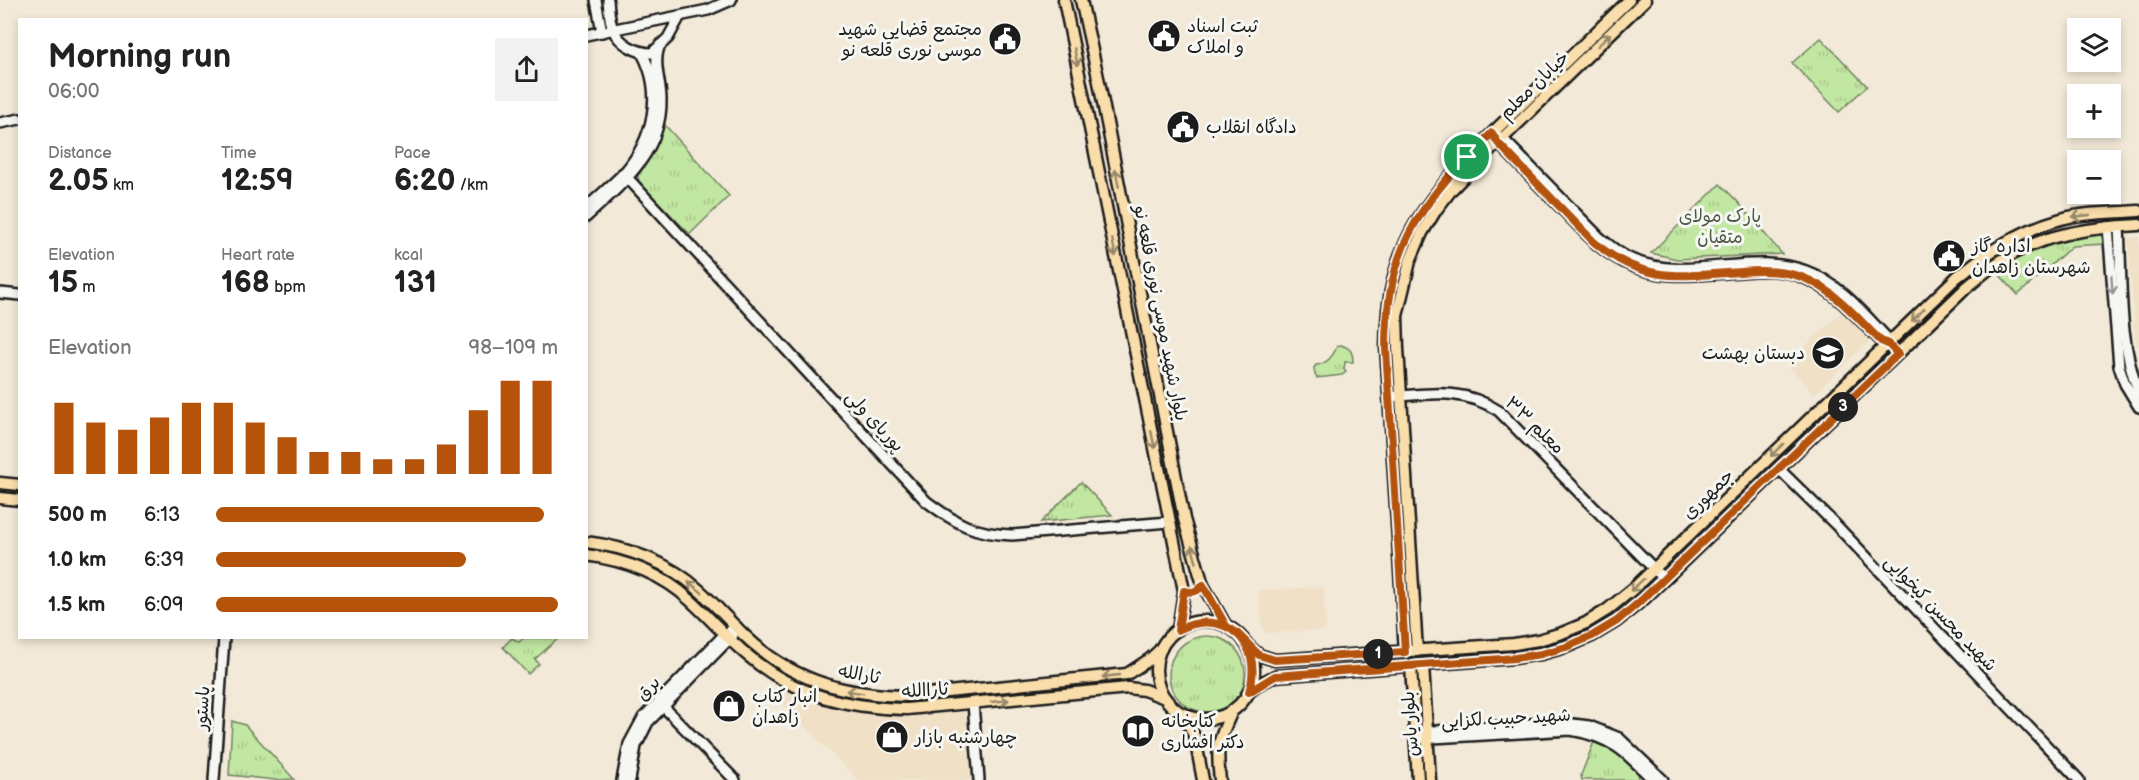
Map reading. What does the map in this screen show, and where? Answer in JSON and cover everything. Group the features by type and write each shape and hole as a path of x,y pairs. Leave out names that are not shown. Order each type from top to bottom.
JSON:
{"main road":[{"name":"بلوار شهید موسی نوری قلعه نو","path":"1064,0 1184,591 1178,630"},
{"name":"بلوار شهید موسی نوری قلعه نو","path":"1081,0 1184,519 1203,585 1226,626"},
{"name":"خیابان معلم","path":"1411,651 1395,396 1386,316 1399,257 1412,228 1432,196 1444,182 1629,0"},
{"name":"خیابان معلم","path":"1395,396 1397,316 1410,261 1422,233 1436,210 1452,189 1646,0"},
{"name":"جمهوری","path":"1245,643 1259,655 1275,660 1514,644 1562,633 1586,623 1607,610 1654,569 1957,277 1987,253 2021,233 2062,218 2139,211"},
{"path":"2113,213 2113,226"},
{"name":"جمهوری","path":"1249,692 1275,676 1515,658 1566,647 1592,636 1617,621 1664,579 1698,553 1779,469 1966,288 1995,264 2027,246 2066,232 2139,225"},
{"path":"0,483 18,485"},
{"path":"0,498 18,500"},
{"name":"ثارالله","path":"588,542 622,549 653,560 697,588 755,645 779,662 812,680 843,690 876,695 907,696 1127,674 1161,649"},
{"name":"ثاراالله","path":"588,555 618,561 648,572 688,598 747,655 773,673 807,692 840,703 875,708 907,709 1128,688 1144,690 1164,698"},
{"path":"1184,591 1193,592 1203,585"},
{"path":"1202,621 1226,626 1237,633 1251,654 1254,667 1249,692 1242,703 1221,717 1208,719 1184,714 1164,698 1159,686 1156,674 1161,649 1168,638 1189,624 1202,621"},
{"name":"بلوار یاس","path":"1423,665 1430,780"},
{"name":"بلوار یاس","path":"1411,666 1418,780"},
{"path":"972,691 973,704"},
{"path":"1220,780 1218,741 1232,711"},
{"path":"1184,714 1195,738 1203,780"}],"street":[{"path":"596,0 602,32"},
{"path":"588,206 626,176 648,134 652,117 654,92 648,63 642,53 621,41 613,30 608,0"},
{"path":"588,35 708,10 731,0"},
{"path":"642,53 652,53 668,38 680,16"},
{"path":"588,215 645,155 660,121 661,99 656,57 660,45"},
{"path":"0,123 18,119"},
{"path":"1492,133 1616,251 1649,266 1671,268 1776,263 1808,272 1838,289 1887,338 1888,344"},
{"path":"1500,141 1564,211 1611,257 1647,273 1671,276 1775,271 1805,278 1833,294 1881,341 1888,344 1898,354"},
{"name":"پوریای ولی","path":"626,176 926,501 948,518 972,530 992,535 1169,522"},
{"path":"2113,226 2125,342 2132,375 2139,393"},
{"path":"2113,226 2119,366 2125,384 2139,407"},
{"path":"0,293 18,295"},
{"name":"معلم ۳۳","path":"1395,396 1446,393 1484,401 1500,411 1664,579"},
{"name":"شهید محسن کیخوایی","path":"1779,469 1835,524 2079,780"},
{"name":"برق","path":"622,780 628,746 634,730 737,627"},
{"name":"پاستور","path":"214,780 224,639"},
{"path":"660,704 735,780"},
{"name":"برق","path":"630,780 636,747 641,734 660,704"},
{"path":"973,704 979,780"},
{"name":"شهید حبیب لکزایی","path":"1415,736 1571,730 1594,735 1616,744 1652,775 1663,780"}],"shaded area":[{"path":"2139,237 2139,346 2136,346 2128,238"},
{"name":"دبستان بهشت","path":"1842,311 1869,341 1814,394 1787,364"},
{"path":"1323,587 1326,630 1266,633 1263,629 1258,590"},
{"name":"چهارشنبه بازار","path":"788,688 808,699 866,713 965,713 973,761 971,780 858,780 782,703"}],"green space":[{"path":"1821,38 1867,86 1839,112 1792,63"},
{"path":"664,124 729,196 690,234 639,183 638,175 653,151"},
{"name":"پارک مولای متقیان","path":"1720,184 1782,254 1677,259 1651,253"},
{"path":"2101,233 2104,244 2072,246 2018,295 1997,272 2020,256 2046,245 2073,237"},
{"path":"1341,345 1352,353 1353,362 1345,362 1346,372 1342,375 1317,378 1314,368 1316,365 1331,357 1337,346"},
{"path":"1081,482 1112,515 1041,522"},
{"path":"1207,636 1221,639 1234,647 1242,660 1245,674 1242,688 1234,701 1221,709 1207,712 1193,709 1180,701 1172,688 1169,674 1172,660 1180,647 1193,639"},
{"path":"511,639 519,642 523,639 558,639 535,659 539,664 528,674 503,647"},
{"path":"232,721 245,725 294,779 276,780 229,775"},
{"path":"1594,742 1613,750 1624,758 1638,772 1639,780 1582,780 1581,775"}],"place":[{"name":"ثبت اسناد و املاک","path":"1164,36"},
{"name":"مجتمع قضایی شهید موسی نوری قلعه نو","path":"1005,39"},
{"name":"دادگاه انقلاب","path":"1183,127"},
{"name":"اداره گاز شهرستان زاهدان","path":"1949,256"},
{"name":"دبستان بهشت","path":"1828,353"},
{"name":"انبار کتاب زاهدان","path":"729,706"},
{"name":"کتابخانه دکتر افشاری","path":"1138,731"},
{"name":"چهارشنبه بازار","path":"892,737"}],"route":[{"path":"1467,157 1444,182 1412,228 1399,257 1386,316 1386,348 1405,652 1275,660 1259,655 1237,633 1226,626 1203,585 1193,592 1184,591 1178,630 1202,621 1226,626 1237,633 1251,654 1254,667 1249,692 1275,676 1515,658 1566,647 1592,636 1617,621 1644,598 1898,354 1888,344 1881,341 1833,294 1791,273 1760,270 1671,276 1647,273 1611,257 1498,143 1492,133 1467,157"}]}
